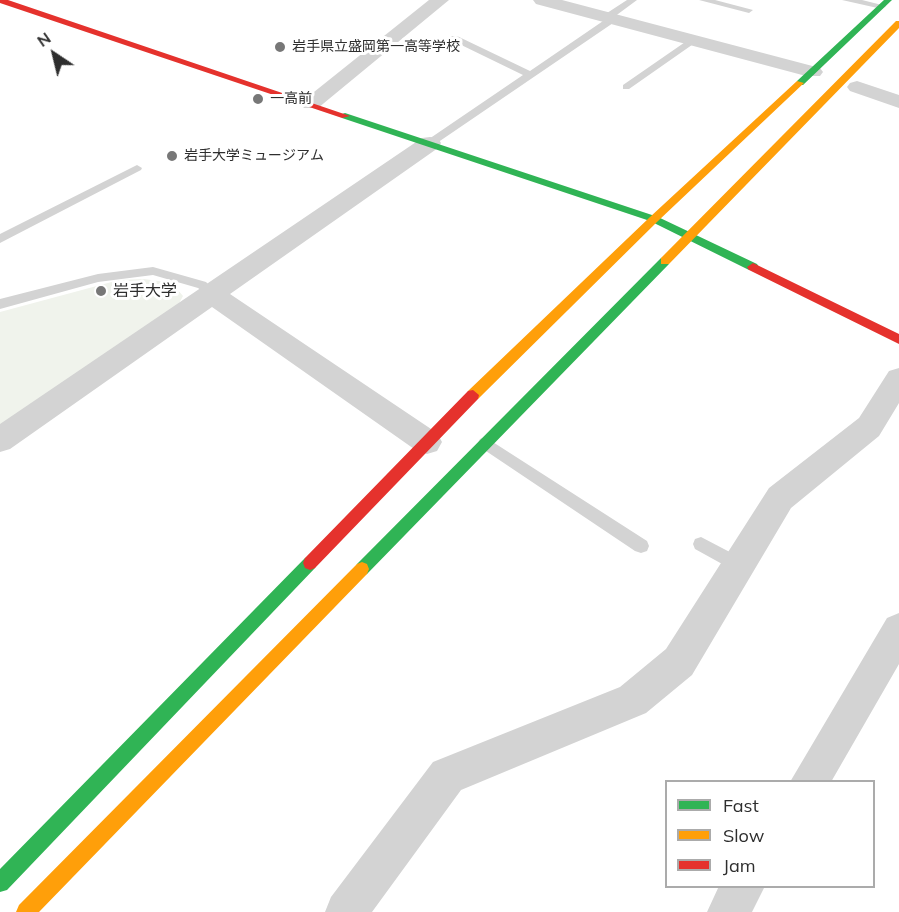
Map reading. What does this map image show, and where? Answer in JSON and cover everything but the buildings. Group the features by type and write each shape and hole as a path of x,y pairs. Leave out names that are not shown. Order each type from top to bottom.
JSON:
{"street":[{"path":"0,0 654,219 899,339"},
{"path":"311,104 440,0"},
{"path":"542,0 813,72"},
{"path":"0,883 427,442 654,219 885,3"},
{"path":"26,912 485,442 619,310 688,236 899,23"},
{"path":"857,87 899,102"},
{"path":"0,440 430,143"},
{"path":"211,293 427,442"},
{"path":"346,912 447,776 633,700 679,662 780,498 868,427 899,379"},
{"path":"810,780 899,630"},
{"path":"728,912 743,888"}],"lane":[{"path":"430,143 530,75 633,0"},
{"path":"703,0 749,10"},
{"path":"846,0 885,3"},
{"path":"454,38 530,75"},
{"path":"626,87 694,40"},
{"path":"0,239 137,168"},
{"path":"0,304 88,281 131,273 153,272 183,278 202,285 211,293"},
{"path":"485,442 641,546"},
{"path":"701,544 739,565"}],"shaded area":[{"path":"144,279 172,283 183,296 177,307 0,429 0,312 119,280"}],"traffic: fast":[{"path":"800,83 888,0"},
{"path":"345,116 654,219 753,267"},
{"path":"362,569 665,261"},
{"path":"0,883 310,563"}],"traffic: slow":[{"path":"665,261 899,23"},
{"path":"473,395 654,219 800,83"},
{"path":"26,912 362,569"}],"traffic: jam":[{"path":"0,0 345,116"},
{"path":"753,267 899,339"},
{"path":"310,563 473,395"}],"place":[{"name":"岩手県立盛岡第一高等学校","path":"280,47"},
{"name":"一高前","path":"258,99"},
{"name":"岩手大学ミュージアム","path":"172,156"},
{"name":"岩手大学","path":"101,291"}]}
